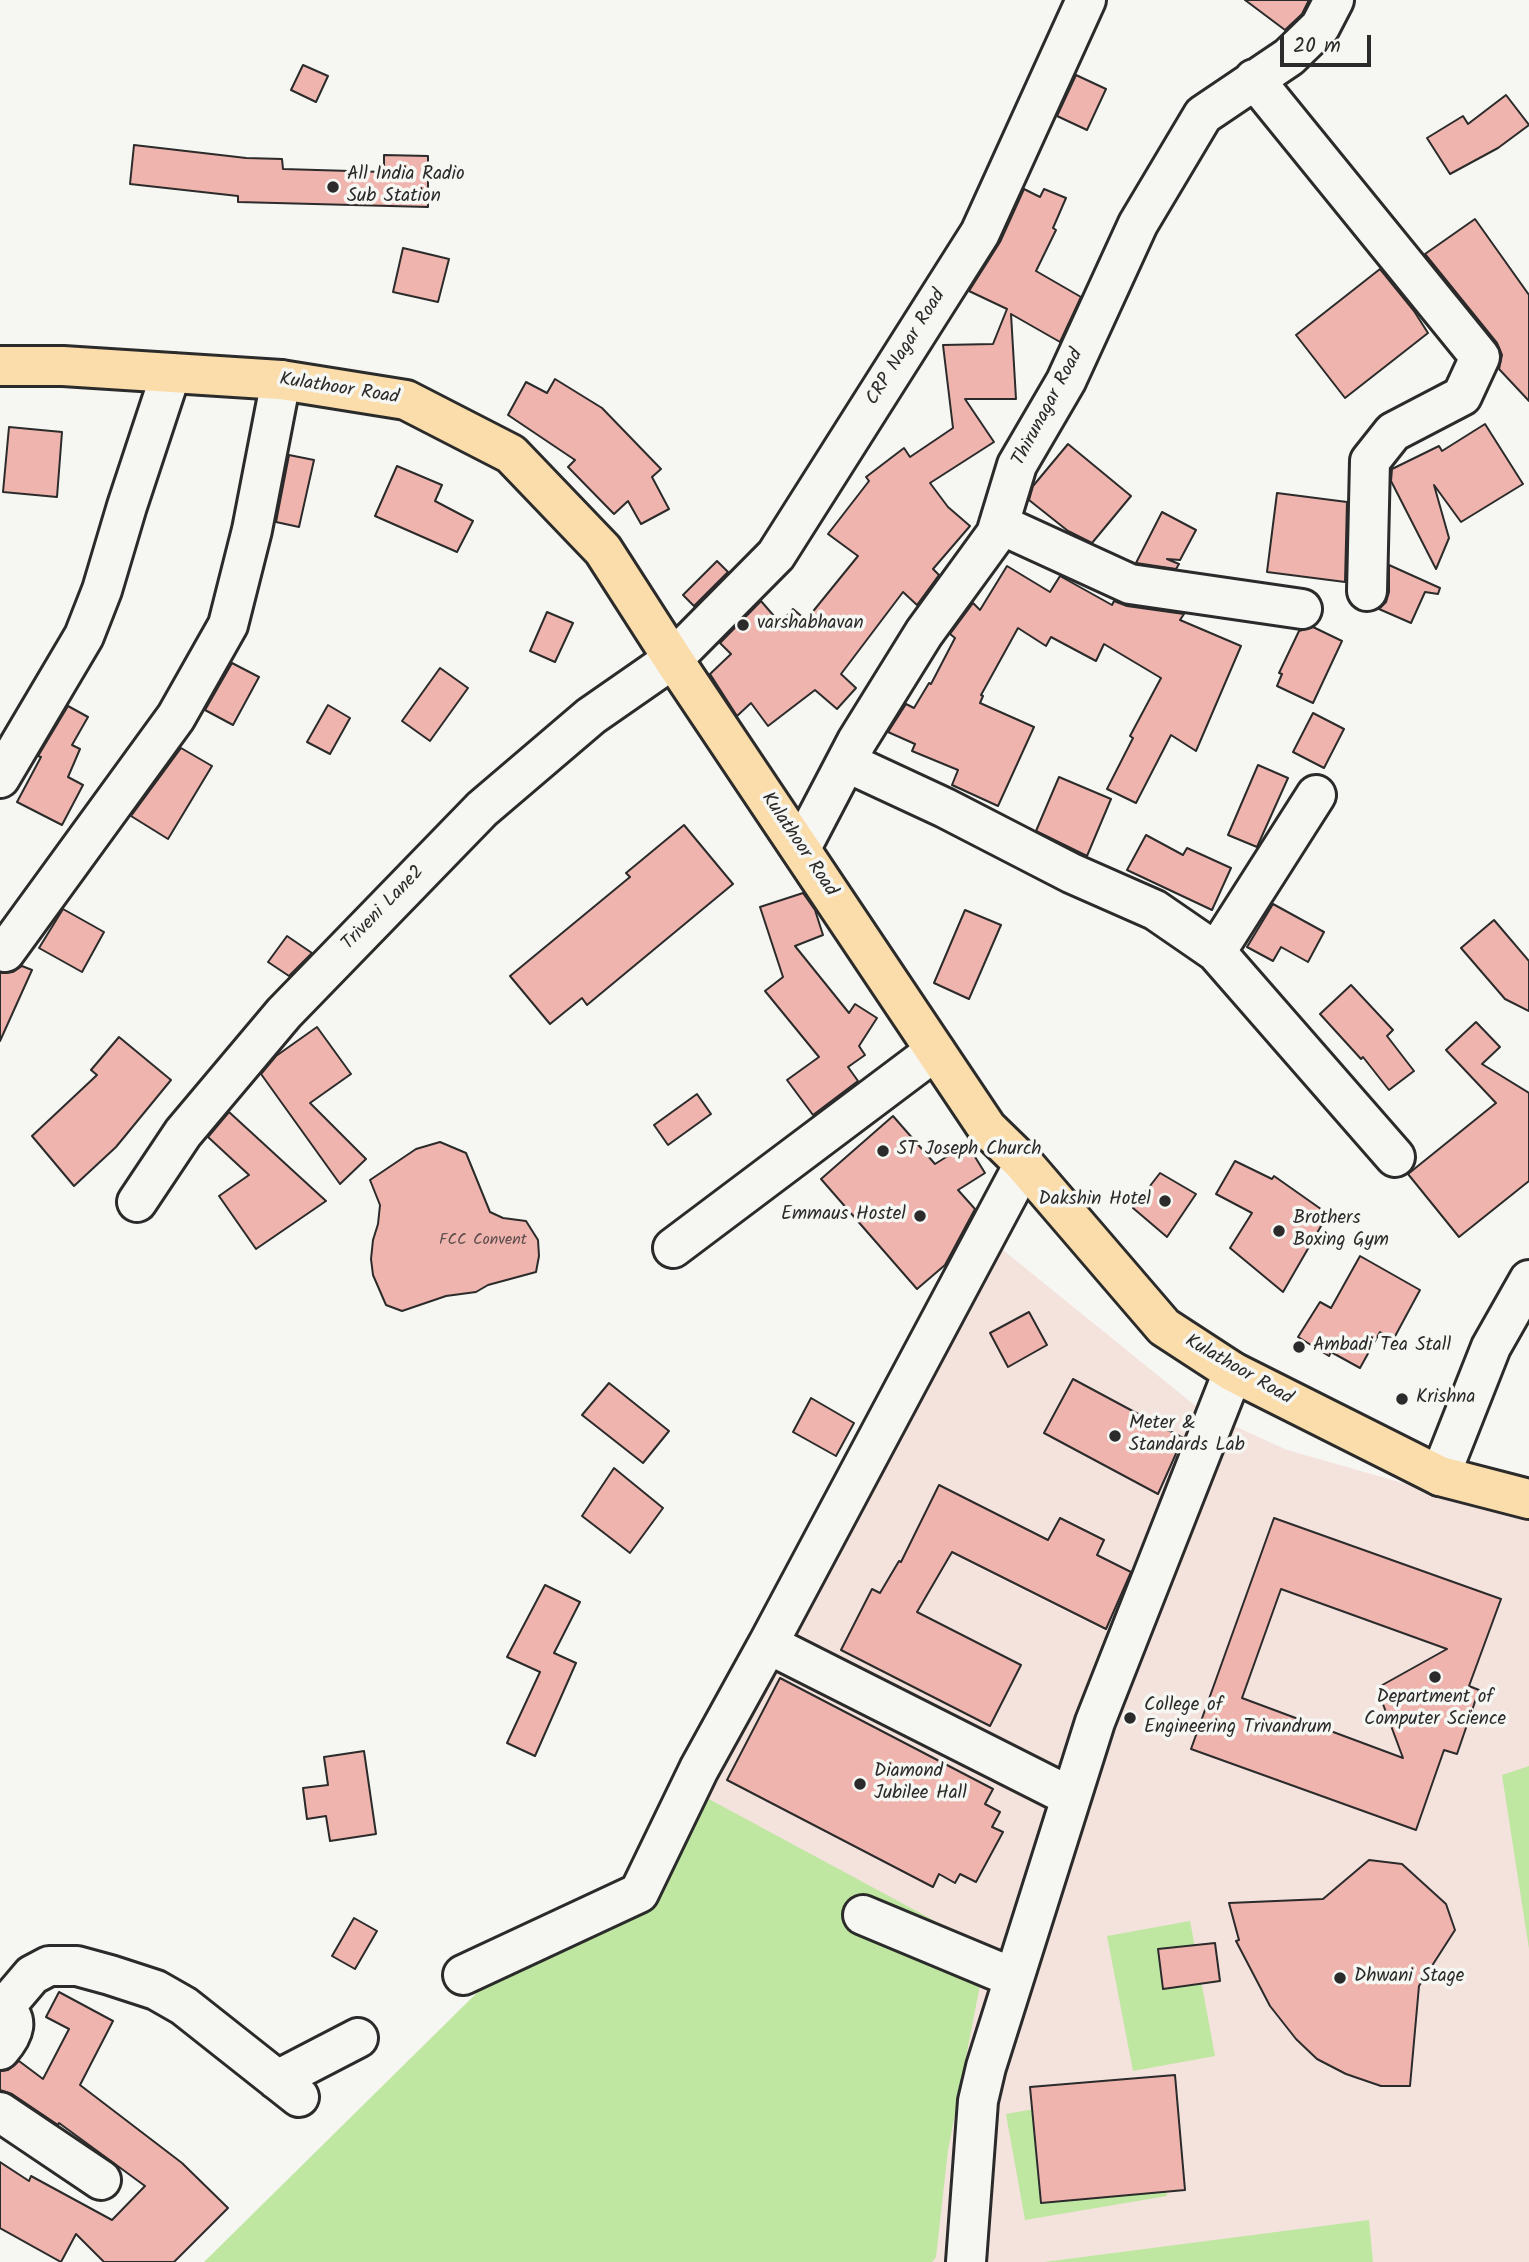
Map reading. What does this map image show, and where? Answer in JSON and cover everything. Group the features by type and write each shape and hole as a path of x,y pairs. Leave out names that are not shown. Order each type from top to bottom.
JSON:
{"main road":[{"name":"Kulathoor Road","path":"0,366 63,366 281,380 406,400 511,454 603,550 987,1128 1024,1164 1164,1327 1233,1372 1440,1476 1529,1499"}],"street":[{"name":"CRP Nagar Road","path":"673,659 776,555 981,233 1086,0"},
{"name":"Thirunagar Road","path":"801,848 846,762 924,633 996,534 1017,465 1066,381 1138,224 1203,115 1289,57 1320,27 1334,0"},
{"path":"1254,79 1480,357 1462,396 1393,432 1370,461 1367,591"},
{"path":"0,778 84,636 102,590 172,373"},
{"path":"5,952 176,717 228,625 251,530 281,380"},
{"path":"999,524 1130,584 1302,609"},
{"name":"Triveni Lane2","path":"137,1202 183,1133 284,1013 482,809 591,716 673,659"},
{"path":"846,762 945,808 1071,873 1155,910 1216,952 1395,1157"},
{"path":"1216,952 1316,795"},
{"path":"673,1248 935,1051"},
{"path":"463,1975 639,1893 699,1769 1024,1164"},
{"path":"1440,1476 1490,1347 1529,1280"},
{"path":"965,2262 978,2102 986,2067 1095,1722 1233,1372"},
{"path":"768,1644 1071,1797"},
{"path":"863,1915 1014,1978"},
{"path":"0,2050 14,2032 13,2019 2,2007 32,1975 49,1966 77,1966 156,1990 184,2006 288,2088 358,2038"},
{"path":"0,2112 101,2180"}],"shaded area":[{"name":"College of Engineering Trivandrum","path":"977,1229 1203,1412 1287,1450 1529,1519 1529,2262 204,2262 645,1903"}],"green space":[{"path":"1529,1766 1529,1949 1502,1775"},
{"path":"694,1791 987,1949 948,2150 936,2257 932,2262 204,2262 496,1974 645,1904"},
{"path":"1190,1921 1215,2056 1133,2071 1107,1936"},
{"path":"1148,2089 1167,2196 1025,2220 1006,2114"},
{"path":"1369,2220 1373,2262 1044,2262"}],"building":[{"path":"1245,0 1309,0 1302,14 1285,30"},
{"path":"303,65 328,76 316,102 291,90"},
{"path":"1076,75 1106,89 1087,130 1057,116"},
{"path":"1506,95 1529,125 1498,148 1450,174 1427,138 1463,116 1468,124"},
{"name":"All India Radio Sub Station","path":"134,145 246,158 282,159 283,169 384,172 384,155 428,156 428,207 238,202 238,196 130,184"},
{"path":"1024,189 1040,197 1044,189 1066,198 1053,228 1056,230 1036,271 1081,297 1060,342 1011,314 1016,399 965,399 994,442 930,483 948,507 970,526 933,569 939,575 917,605 903,592 841,674 856,688 837,709 815,690 768,726 751,703 737,716 710,674 731,654 720,643 761,601 780,623 793,609 806,620 858,556 828,534 869,481 866,477 904,448 910,457 953,428 943,345 993,344 1007,309 969,291 1000,242"},
{"path":"1475,219 1529,295 1529,401 1499,369 1502,355 1497,343 1425,254"},
{"path":"403,248 449,259 438,302 393,292"},
{"path":"1380,269 1428,333 1345,398 1296,335"},
{"path":"555,379 602,408 661,469 652,477 669,509 641,524 628,501 614,514 568,467 575,460 508,415 526,382 547,393"},
{"path":"1485,424 1523,484 1461,522 1434,485 1449,538 1436,569 1391,481 1392,469 1439,446 1442,451"},
{"path":"9,427 62,432 57,497 3,492"},
{"path":"1068,444 1131,496 1092,543 1068,531 1029,500 1033,486"},
{"path":"289,455 314,460 299,527 276,522"},
{"path":"397,466 442,485 435,501 473,521 457,552 375,516"},
{"path":"1277,493 1347,502 1345,582 1267,572"},
{"path":"1162,512 1196,530 1180,560 1167,559 1179,564 1176,569 1136,563"},
{"path":"717,561 728,572 694,606 683,595"},
{"path":"1389,565 1440,588 1438,594 1425,592 1411,623 1379,609 1386,602 1389,592"},
{"path":"1007,566 1050,592 1060,576 1112,605 1114,601 1127,606 1184,614 1180,620 1241,646 1196,751 1171,735 1136,803 1107,789 1133,738 1130,736 1161,678 1104,644 1096,661 1051,637 1046,646 1018,628 981,695 983,696 980,703 1034,727 998,806 952,785 958,770 912,751 915,744 888,732 906,704 914,708 929,683 931,684 955,638 950,634 973,603 980,610"},
{"path":"547,612 573,623 555,662 530,651"},
{"path":"1313,627 1342,641 1313,703 1277,686 1282,674 1279,673 1299,631"},
{"path":"232,663 259,677 233,725 205,710"},
{"path":"440,668 468,688 430,741 402,721"},
{"path":"328,705 350,718 330,754 307,742"},
{"path":"68,706 88,717 72,745 80,749 68,777 83,785 62,825 17,802 41,757 38,756"},
{"path":"1313,713 1344,729 1324,768 1293,752"},
{"path":"181,748 212,766 168,839 131,816"},
{"path":"1258,765 1288,778 1257,847 1228,835"},
{"path":"1059,777 1111,799 1087,856 1036,831"},
{"path":"684,825 733,884 587,1005 582,998 550,1024 510,976 630,877 626,873"},
{"path":"1146,835 1183,855 1187,848 1231,868 1212,910 1127,870"},
{"path":"803,893 815,910 823,935 795,946 849,1013 855,1004 877,1018 859,1046 865,1055 848,1067 858,1081 813,1115 787,1080 819,1057 765,991 783,977 760,907"},
{"path":"1273,904 1324,932 1308,962 1281,947 1273,961 1247,947"},
{"path":"63,909 104,932 82,972 39,948"},
{"path":"965,910 1001,925 969,999 934,983"},
{"path":"1494,920 1529,961 1529,1011 1505,999 1461,948"},
{"path":"287,936 312,953 289,976 268,962"},
{"path":"22,966 32,970 0,1041 0,973 13,972"},
{"path":"1351,985 1393,1030 1387,1036 1414,1071 1389,1090 1363,1057 1361,1059 1320,1014"},
{"path":"1476,1022 1500,1047 1482,1064 1529,1093 1529,1181 1459,1237 1408,1174 1496,1103 1446,1050"},
{"path":"317,1027 351,1074 310,1103 366,1159 340,1184 261,1074 276,1056"},
{"path":"119,1037 171,1080 116,1147 74,1186 32,1136 97,1075 91,1070"},
{"path":"697,1094 711,1114 668,1145 654,1125"},
{"path":"229,1112 326,1201 256,1249 219,1196 249,1175 208,1137"},
{"path":"893,1116 935,1164 967,1144 985,1173 958,1190 975,1209 945,1265 917,1289 821,1179"},
{"path":"440,1142 466,1153 490,1212 503,1218 526,1221 538,1240 536,1272 488,1285 476,1292 446,1296 402,1311 386,1305 373,1275 371,1259 380,1205 370,1180 416,1149"},
{"name":"Brothers Boxing Gym","path":"1235,1161 1272,1179 1274,1176 1328,1214 1283,1292 1230,1248 1252,1213 1216,1194"},
{"name":"Dakshin Hotel","path":"1160,1173 1196,1194 1167,1237 1133,1208"},
{"path":"1360,1256 1420,1290 1393,1340 1380,1332 1360,1368 1331,1352 1329,1356 1298,1337 1320,1302 1331,1308"},
{"path":"1029,1312 1047,1345 1008,1367 990,1333"},
{"name":"Meter & Standards Lab","path":"1073,1379 1183,1438 1158,1494 1044,1433"},
{"path":"609,1383 669,1431 643,1463 582,1415"},
{"path":"811,1398 854,1423 836,1456 793,1432"},
{"path":"614,1468 663,1508 630,1553 582,1516"},
{"path":"939,1485 1048,1540 1060,1518 1104,1540 1097,1555 1131,1572 1106,1629 952,1552 917,1612 1021,1665 990,1726 841,1650 872,1589 880,1593 899,1561 901,1562"},
{"name":"Department of Computer Science","path":"1274,1518 1501,1599 1469,1686 1479,1690 1457,1754 1444,1750 1416,1830 1191,1749","holes":["1281,1589 1447,1649 1377,1688 1403,1758 1242,1698"]},
{"path":"545,1585 580,1602 554,1653 576,1663 535,1756 507,1743 540,1672 507,1657"},
{"name":"Diamond Jubilee Hall","path":"780,1678 993,1789 985,1804 1000,1812 992,1827 1003,1832 976,1882 960,1874 955,1883 939,1874 933,1887 727,1780"},
{"path":"364,1751 376,1834 330,1841 326,1816 307,1819 303,1788 328,1785 324,1757"},
{"name":"Dhwani Stage","path":"1369,1860 1402,1864 1446,1904 1455,1930 1419,1986 1410,2086 1381,2086 1346,2074 1317,2059 1296,2039 1270,2006 1236,1941 1239,1940 1229,1903 1323,1899"},
{"path":"354,1918 377,1931 355,1969 332,1956"},
{"path":"1215,1943 1220,1981 1163,1989 1158,1949"},
{"path":"59,1992 113,2021 80,2085 182,2163 228,2208 174,2262 104,2262 76,2234 61,2262 0,2228 0,2162 29,2181 31,2176 112,2220 145,2186 59,2123 58,2125 12,2094 0,2090 0,2071 8,2070 19,2061 43,2079 69,2029 46,2017"},
{"path":"1175,2075 1185,2190 1041,2203 1030,2087"}],"place":[{"name":"All India Radio Sub Station","path":"333,187"},
{"name":"varshabhavan","path":"743,625"},
{"name":"ST Joseph Church","path":"883,1151"},
{"name":"Dakshin Hotel","path":"1165,1201"},
{"name":"Emmaus Hostel","path":"920,1216"},
{"name":"Brothers Boxing Gym","path":"1279,1231"},
{"name":"Ambadi Tea Stall","path":"1299,1347"},
{"name":"Krishna","path":"1402,1399"},
{"name":"Meter & Standards Lab","path":"1115,1436"},
{"name":"Department of Computer Science","path":"1435,1677"},
{"name":"College of Engineering Trivandrum","path":"1130,1718"},
{"name":"Diamond Jubilee Hall","path":"860,1784"},
{"name":"Dhwani Stage","path":"1340,1978"}]}
